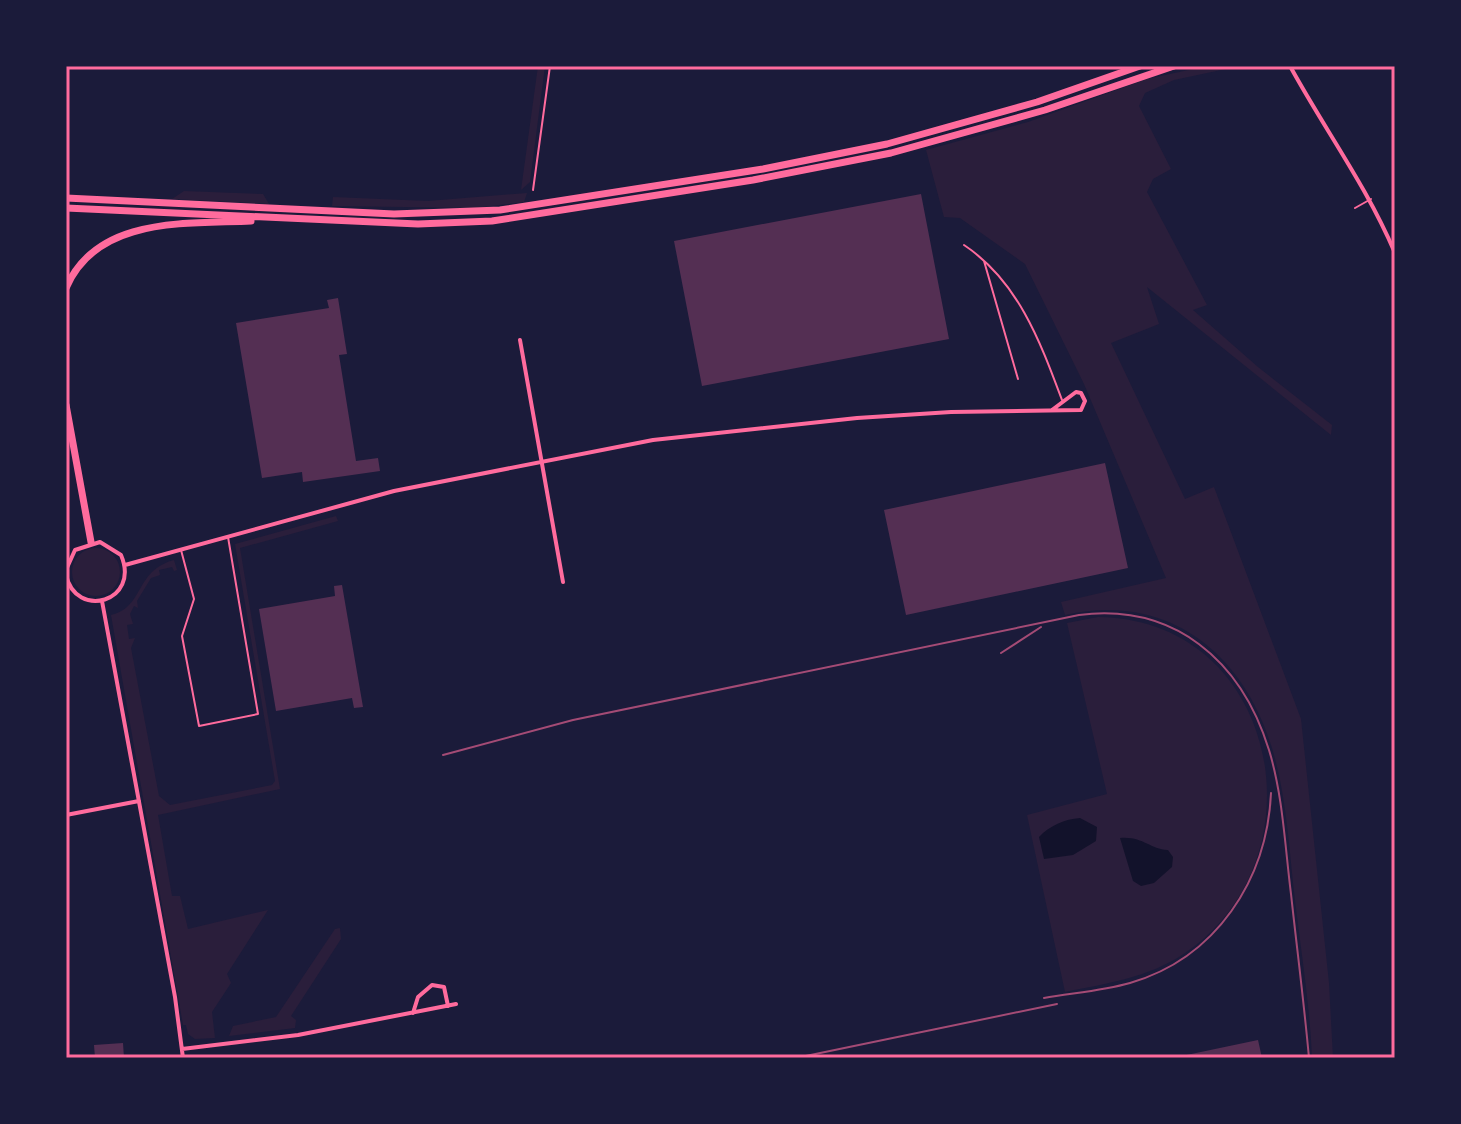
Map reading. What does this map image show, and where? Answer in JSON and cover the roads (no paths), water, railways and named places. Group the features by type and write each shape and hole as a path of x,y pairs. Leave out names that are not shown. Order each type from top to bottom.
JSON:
{"highway":[{"path":"66,208 293,219 471,223 753,180 960,135 1174,66"},
{"path":"66,198 394,214 500,210 763,169 887,144 1004,112 1139,67"},
{"path":"66,288 77,268 98,248 128,232 173,225 293,219"},
{"path":"66,405 91,542"}],"street":[{"path":"1290,66 1316,115 1371,199 1395,253"},
{"path":"1395,276 1395,285"},
{"path":"520,340 563,582"},
{"path":"125,565 394,491 542,460 664,439 772,426 951,412 1081,410 1085,401 1081,393 1076,392 1052,410"},
{"path":"91,542 115,549 125,565 124,583 102,601 81,598 67,583 66,572 75,550 91,542"},
{"path":"102,601 183,1058"},
{"path":"66,815 139,801"},
{"path":"413,1013 418,997 432,985 444,987 448,1006"},
{"path":"182,1049 298,1035 456,1004"}],"lane":[{"path":"1355,208 1371,199"},
{"path":"964,245 983,259 1015,296 1062,401"},
{"path":"983,259 1018,379"},
{"path":"181,548 194,599 182,636 199,726 258,714 228,536"}],"railway":[{"path":"443,755 573,720 1079,615 1113,614 1145,618 1199,644 1222,665 1241,689 1257,718 1269,750 1283,822 1309,1058"},
{"path":"1001,653 1041,627"},
{"path":"1044,998 1130,983 1161,971 1188,955 1211,935 1247,885 1259,856 1271,793"},
{"path":"796,1058 1057,1004"}]}
